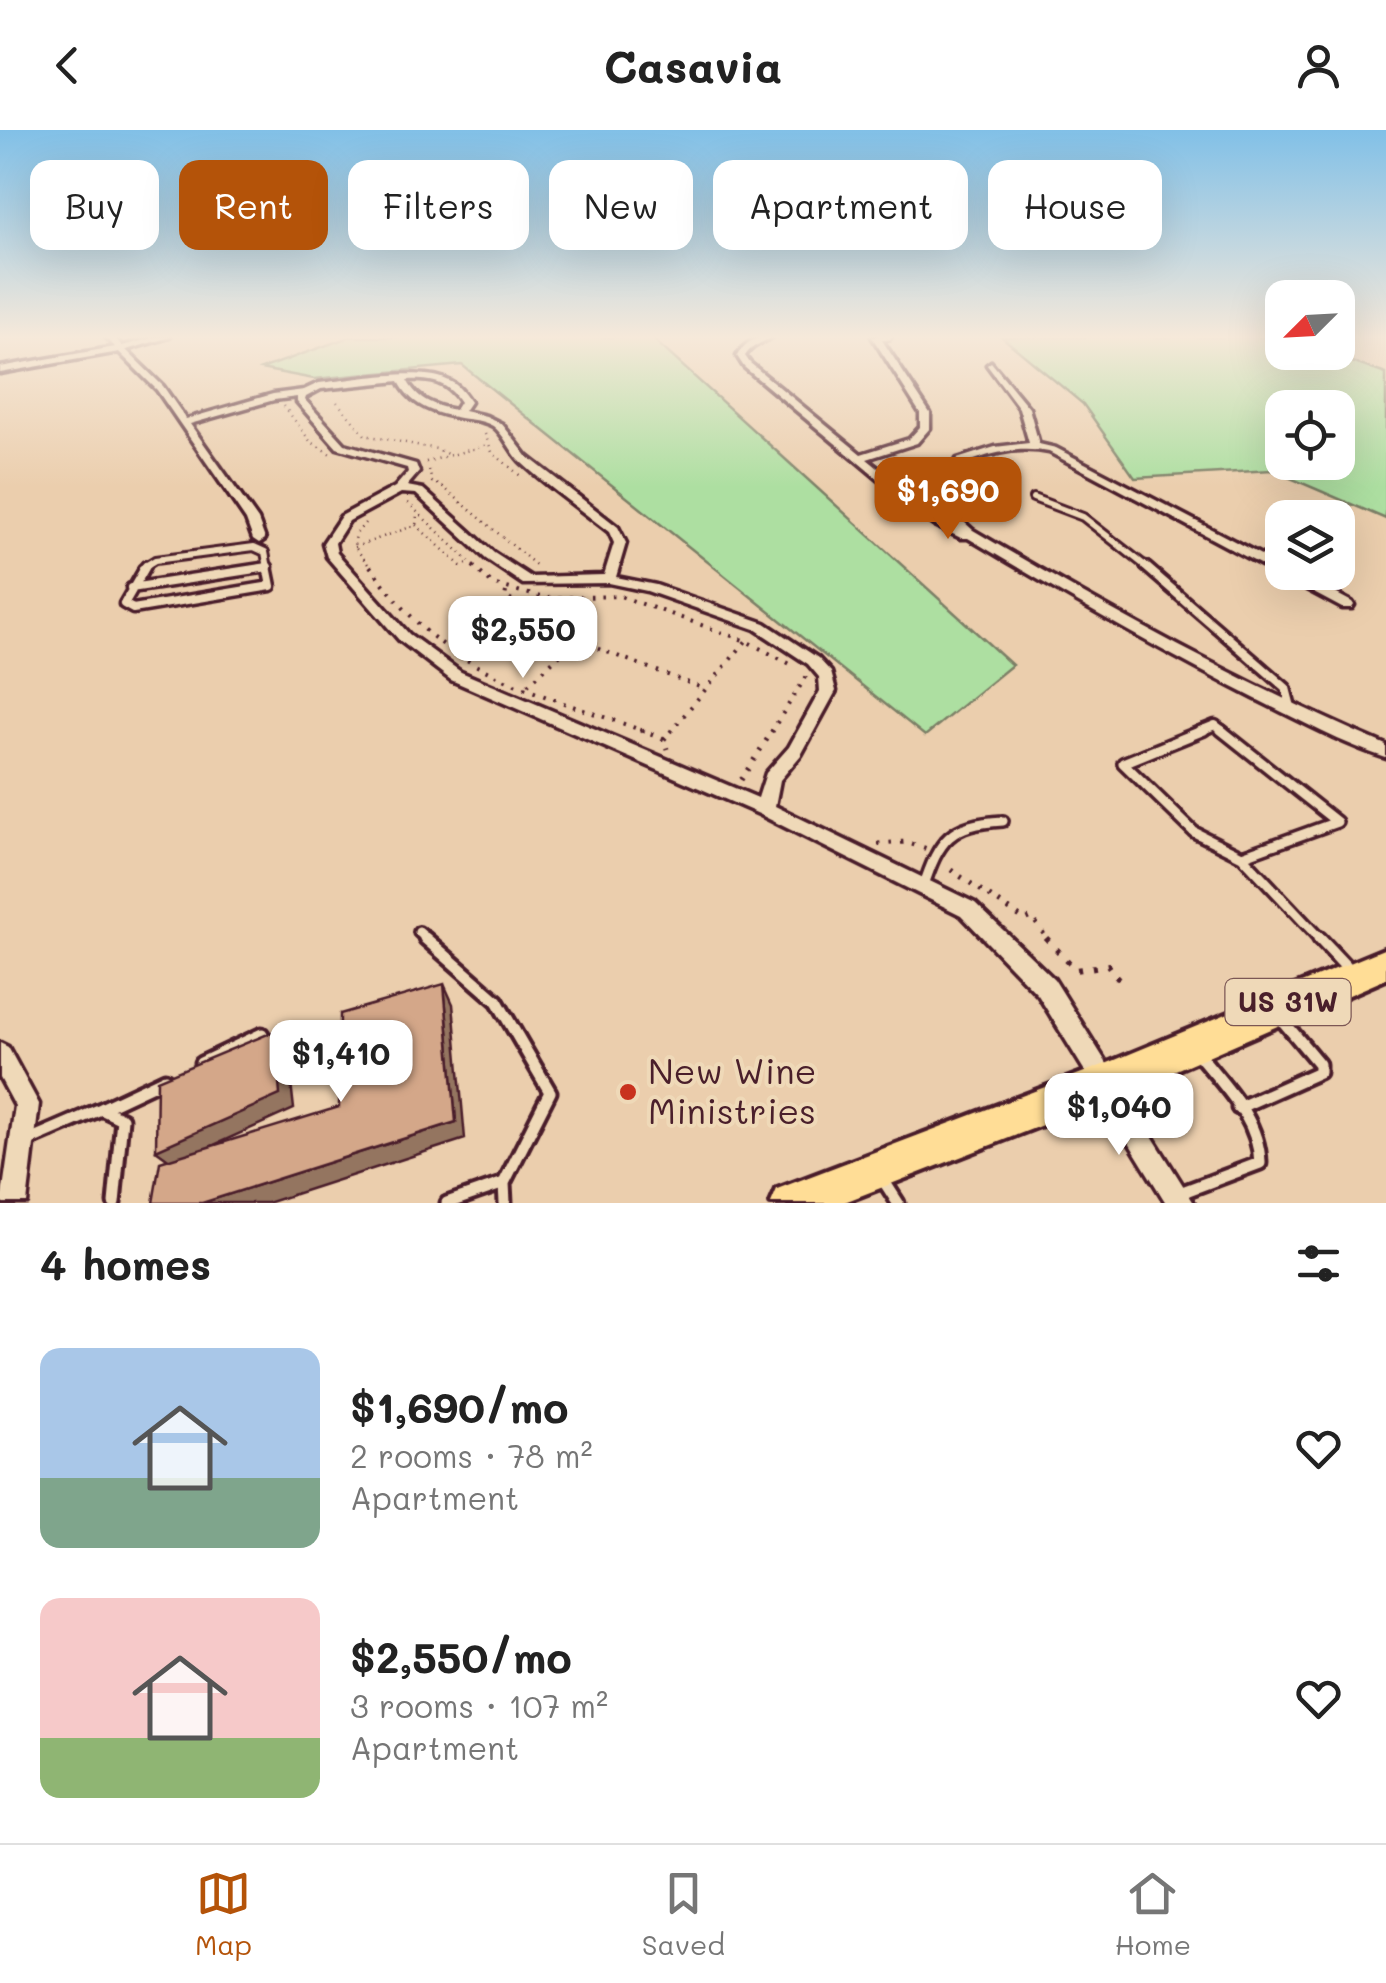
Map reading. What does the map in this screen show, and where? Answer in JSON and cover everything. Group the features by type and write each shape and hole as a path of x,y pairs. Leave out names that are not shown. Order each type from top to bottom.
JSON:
{"main road":[{"name":"US 31W","path":"791,1203 1104,1083 1272,1008 1378,967"}],"street":[{"path":"159,387 252,520 256,543"},
{"path":"183,423 320,387"},
{"path":"406,387 421,402 498,424 509,444 526,461 614,530 620,543 609,579"},
{"path":"454,387 465,402 457,415"},
{"path":"773,387 936,522 1000,552"},
{"path":"859,458 913,440 926,428 926,412 908,387"},
{"path":"1008,387 1024,408 1034,444"},
{"path":"305,393 300,400 333,441 412,466 414,472 404,492"},
{"path":"1265,562 1034,444 982,452 961,461 948,498 958,523 1147,639 1292,711 1386,752"},
{"path":"765,809 772,778 796,751 828,691 826,676 813,662 760,626 651,588 609,579 528,581 490,556 419,491 404,492 345,519 329,543 348,576 404,636 456,676 765,809 968,908 1046,987 1179,1199"},
{"path":"1318,590 1347,605"},
{"path":"0,1055 27,1104 14,1203"}],"lane":[{"path":"1032,498 1083,516 1121,545 1286,688 1292,711"},
{"path":"256,543 264,552 268,567 272,586 133,609 124,604 142,569 155,560 256,543"},
{"path":"131,588 268,567"},
{"path":"1242,856 1337,822 1214,725 1123,763 1194,832 1242,856 1378,967"},
{"path":"923,888 936,848 957,829 975,821 1004,821"},
{"path":"419,932 497,1001 550,1092 504,1183 505,1203"},
{"path":"1238,1108 1319,1072 1319,1064 1272,1008"},
{"path":"190,1067 262,1034"},
{"path":"1179,1199 1260,1163 1262,1148 1238,1108 1190,1044"},
{"path":"22,1143 173,1076"},
{"path":"101,1109 122,1119 114,1203"},
{"path":"876,1170 898,1203"},
{"path":"447,1203 504,1183"}],"path":[{"path":"337,402 365,436 437,449 452,456"},
{"path":"476,426 485,432 487,444 526,480"},
{"path":"418,462 487,444"},
{"path":"426,462 432,482 442,486 540,568"},
{"path":"404,492 418,514 492,584 544,598 620,596 746,640 782,662 810,672 740,783 748,786"},
{"path":"416,525 418,514"},
{"path":"369,519 356,534 355,547 408,611 442,643 528,685 664,739 668,751"},
{"path":"355,547 416,525"},
{"path":"416,525 461,566 470,563"},
{"path":"506,590 505,597 576,636 575,640"},
{"path":"528,685 575,640"},
{"path":"575,640 706,689"},
{"path":"664,739 746,640"},
{"path":"875,844 906,842 926,850"},
{"path":"951,870 1025,920 1032,916 1055,950 1076,970 1108,965 1119,980"}],"green space":[{"path":"490,387 706,387 1012,665 925,736"},
{"path":"1063,387 1386,387 1386,519 1355,506 1355,500 1342,500 1295,480 1355,480 1355,390 1265,390 1265,470 1135,478 1083,404"}],"building":[{"path":"444,984 456,1122 202,1203 153,1203 160,1162 339,1107 340,1014"},
{"path":"275,1031 280,1095 156,1150 157,1080"}],"place":[{"name":"New Wine Ministries","path":"628,1092"}]}
